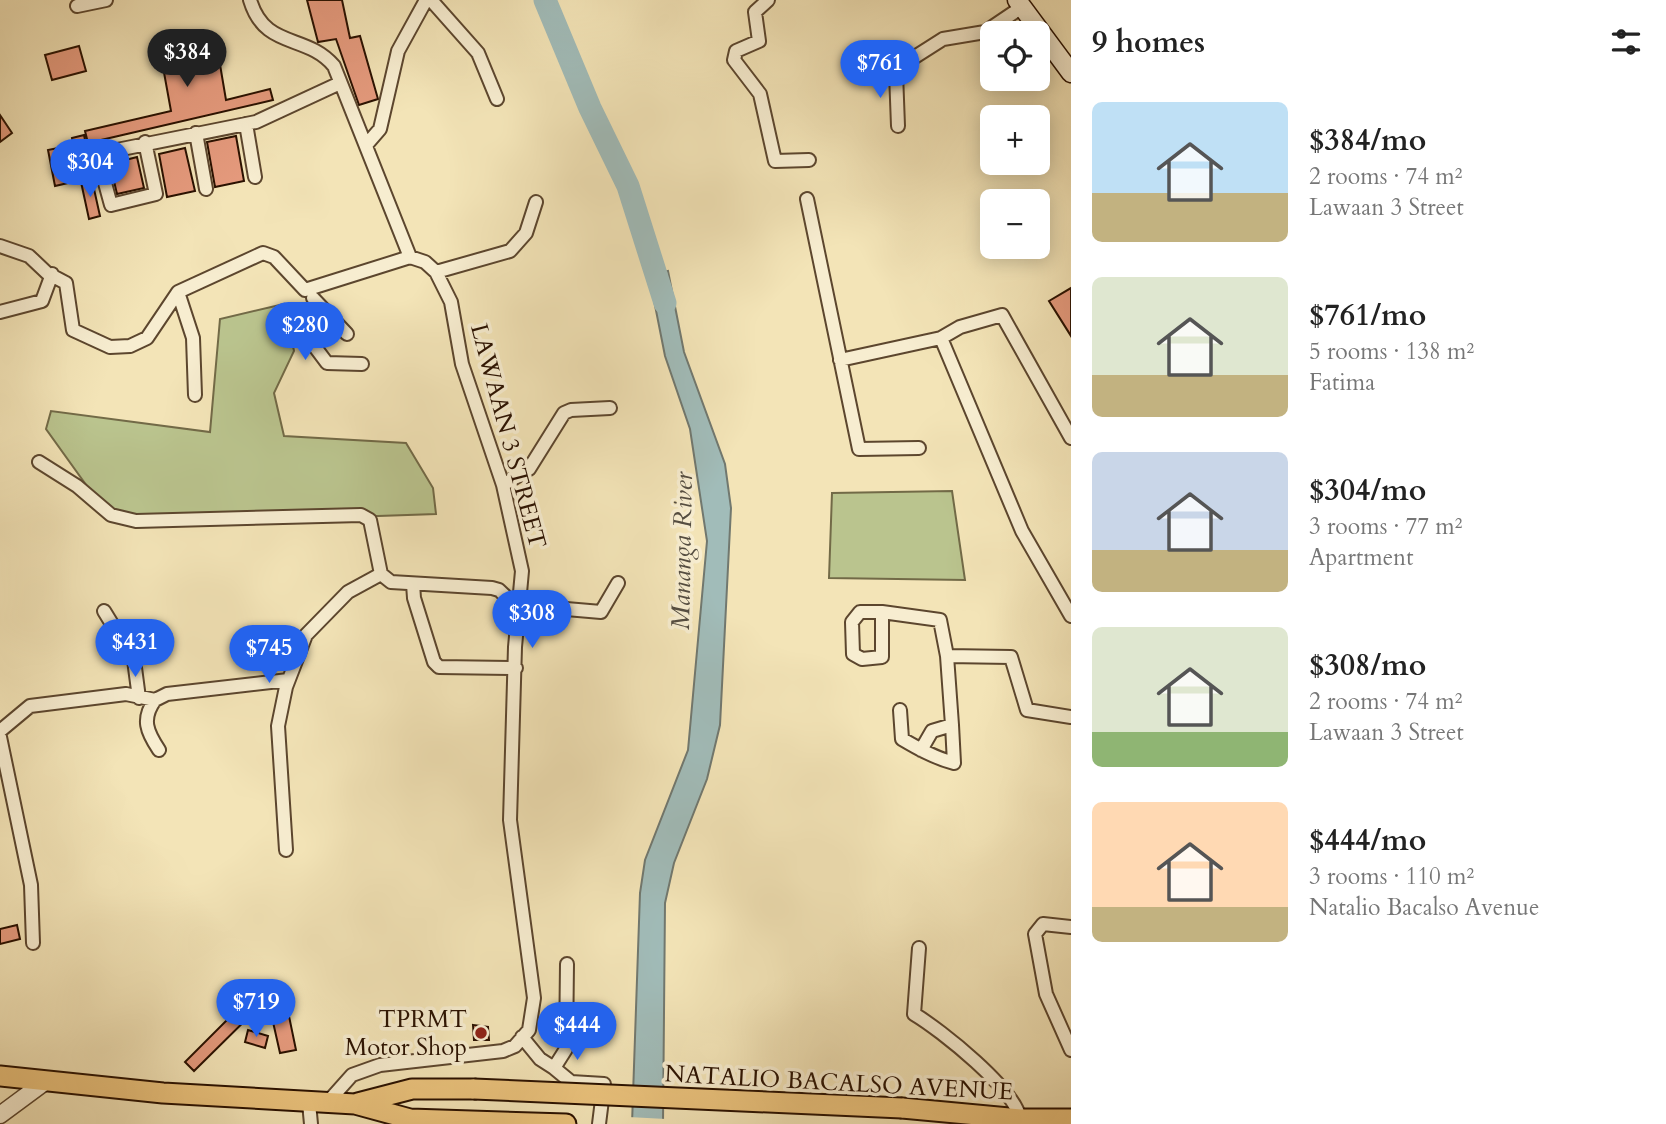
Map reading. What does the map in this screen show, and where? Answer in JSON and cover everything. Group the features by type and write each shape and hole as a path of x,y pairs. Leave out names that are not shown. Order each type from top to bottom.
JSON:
{"main road":[{"path":"1019,4 1071,73"},
{"name":"NATALIO BACALSO AVENUE","path":"0,1076 355,1104 410,1119 566,1124"},
{"name":"NATALIO BACALSO AVENUE","path":"355,1104 412,1089 474,1089 902,1108 937,1118 1071,1119"}],"street":[{"path":"77,6 106,0"},
{"path":"250,0 256,20 273,33 323,54 334,66 410,257"},
{"path":"367,144 380,128 398,51 429,0 453,21 478,53 497,99"},
{"path":"768,0 755,12 759,41 736,51 734,61 760,93 775,161 809,160"},
{"path":"898,126 896,73 899,67 943,39 985,32 1019,4"},
{"path":"145,142 156,194 110,205 97,154 145,142 246,124 340,83"},
{"path":"246,124 255,177"},
{"path":"196,132 206,189"},
{"path":"70,166 99,161"},
{"path":"807,200 859,449 919,448"},
{"path":"310,295 410,257 425,262 436,272 510,251 526,233 536,202"},
{"path":"0,246 29,256 66,283 73,330 110,347 130,346 147,338 178,292 263,253 274,257 347,334"},
{"name":"LAWAAN 3 STREET","path":"436,272 451,302 462,364 503,485 522,571 515,647 510,820 534,998 528,1030 522,1037"},
{"path":"0,312 42,301 52,274"},
{"path":"178,292 193,338 195,395"},
{"path":"310,295 315,347 327,363 362,364"},
{"path":"839,360 942,338 960,327 1002,315 1071,438"},
{"path":"942,338 1022,531 1071,616"},
{"path":"503,485 529,469 564,413 571,410 610,408"},
{"path":"38,461 77,486 111,515 136,521 361,515 370,520 381,574 391,582 492,588 499,590 520,608 601,612 618,583"},
{"path":"286,850 278,726 288,680 306,635 348,592 381,574"},
{"path":"412,584 434,663 439,667 516,668"},
{"path":"104,611 134,660 139,698"},
{"path":"882,612 940,620 947,656 954,763 920,750 902,739 900,710"},
{"path":"947,656 1011,657 1027,710 1071,717"},
{"path":"0,731 30,706 127,694 155,700 167,694 288,680"},
{"path":"155,700 146,722 148,733 159,750"},
{"path":"920,750 932,731 952,726"},
{"path":"0,737 31,885 33,943"},
{"path":"1071,927 1043,924 1035,934 1046,994 1071,1049"},
{"path":"919,948 914,1014 1003,1087 1018,1107 1020,1119"},
{"path":"554,1068 566,1049 567,964"},
{"path":"311,1124 318,1103 352,1075 380,1065 503,1051 514,1046 522,1037 540,1059 571,1082 604,1084 599,1124"},
{"path":"0,1115 46,1081"}],"green space":[{"path":"284,304 294,351 274,393 284,436 406,443 433,488 436,514 146,524 112,521 46,429 51,411 210,432 220,319"},
{"path":"952,491 965,580 829,578 832,493"}],"water":[{"path":"668,271 684,352 725,464 731,508 720,725 707,779 674,863 665,903 663,1124 632,1124 640,893 645,860 688,750 707,541 690,429 665,356 649,275"}],"pier":[{"path":"628,1117 666,1119 666,1124 628,1124"}],"building":[{"path":"307,0 342,0 350,38 360,36 378,99 359,105 336,39 318,42"},
{"path":"215,35 226,100 270,89 273,100 88,143 85,131 171,111 159,45"},
{"path":"79,46 86,71 52,80 45,55"},
{"path":"0,115 12,133 0,142"},
{"path":"84,135 88,154 64,160 61,167 68,183 55,186 48,150 73,145 72,138"},
{"path":"236,136 244,181 215,187 207,142"},
{"path":"185,148 195,191 167,197 159,154"},
{"path":"137,157 144,188 117,194 110,164"},
{"path":"92,180 100,216 89,219 81,182"},
{"path":"1071,288 1071,336 1049,301"},
{"path":"17,925 20,939 0,944 0,929"},
{"path":"262,985 272,986 273,993 194,1071 185,1062"},
{"path":"284,992 296,1050 280,1053 273,1022 277,1021 271,994"},
{"name":"TPRMT Motor Shop","path":"473,1025 488,1027 489,1040 474,1040"},
{"path":"248,1030 268,1036 265,1048 245,1042"}],"waterway":[{"name":"Mananga River","path":"545,0 590,108 628,186 665,303"}],"place":[{"name":"TPRMT Motor Shop","path":"481,1033"}]}
